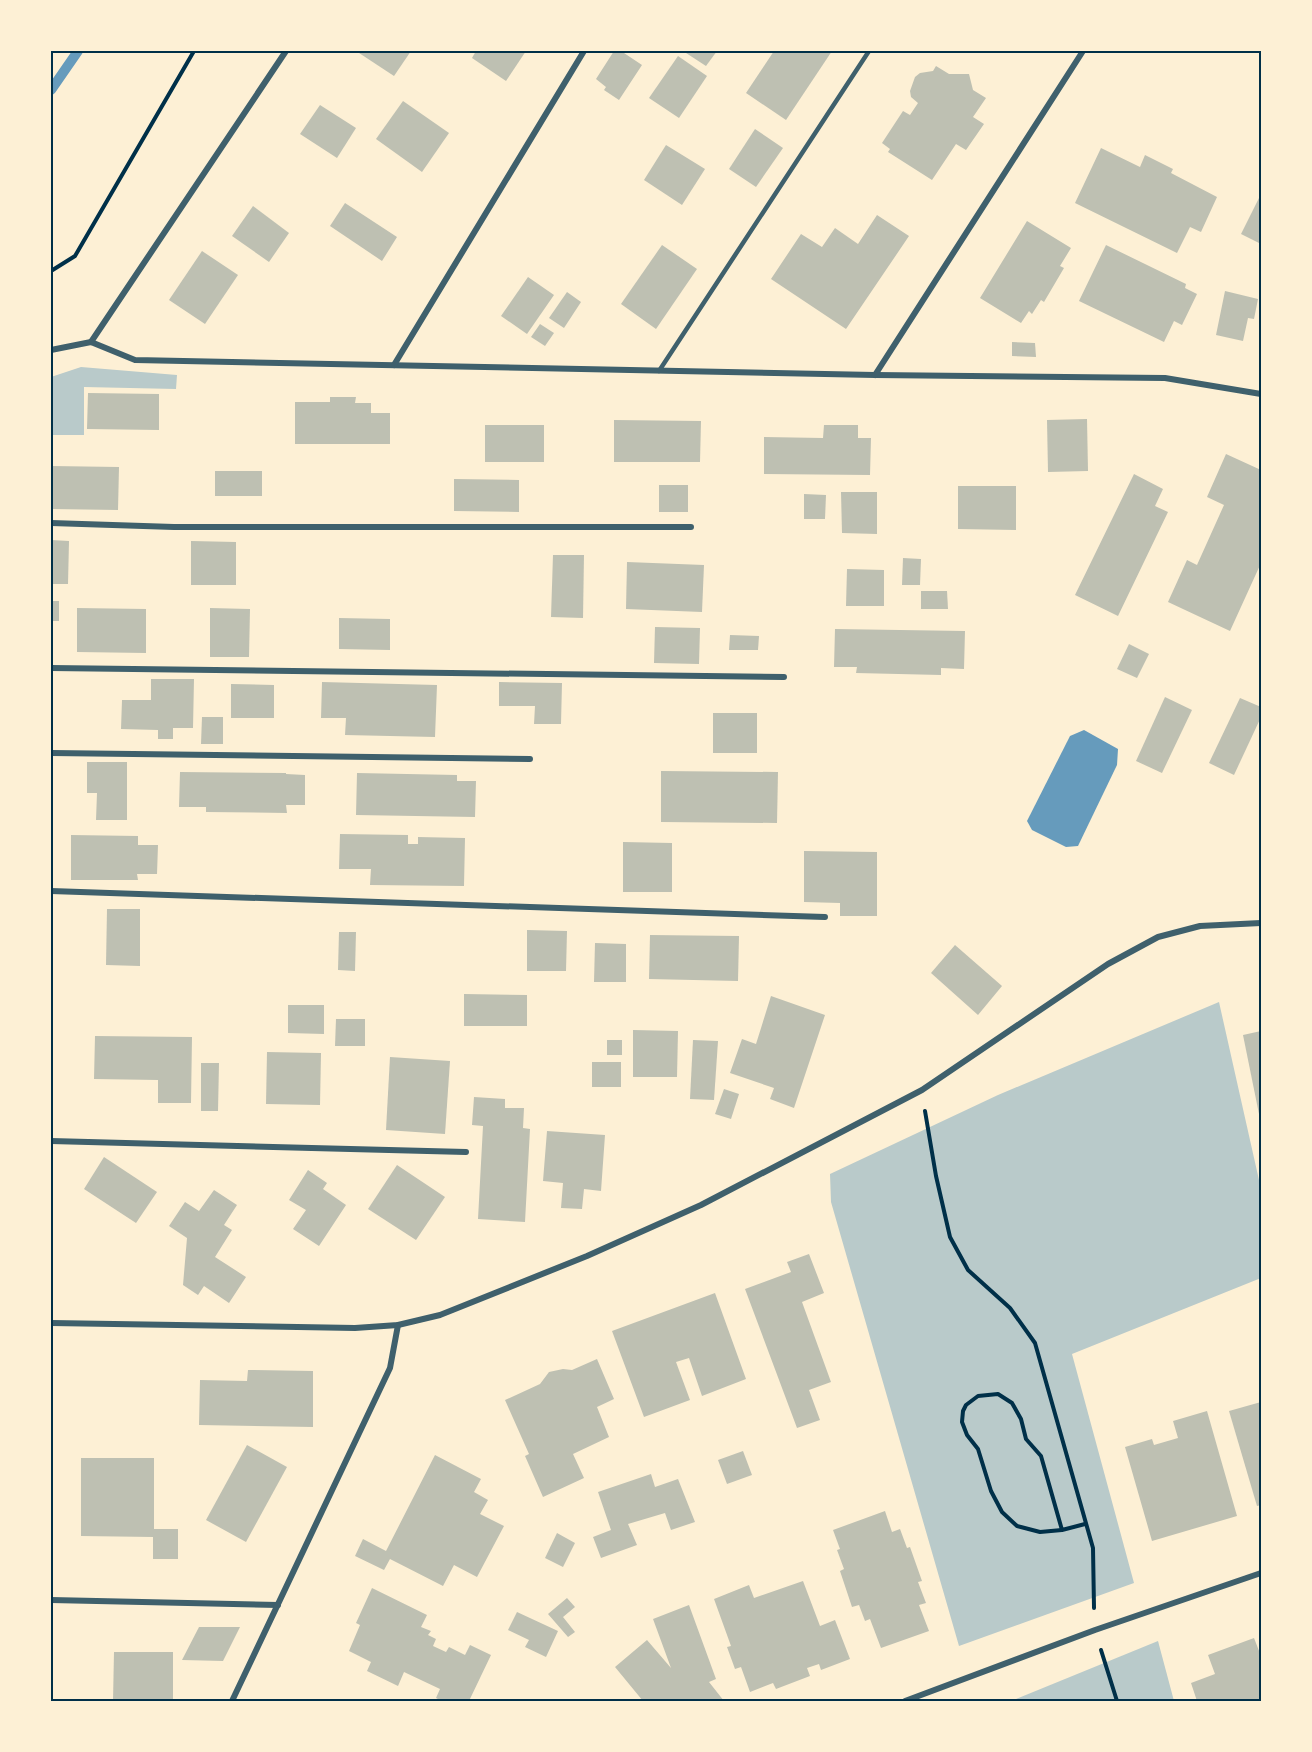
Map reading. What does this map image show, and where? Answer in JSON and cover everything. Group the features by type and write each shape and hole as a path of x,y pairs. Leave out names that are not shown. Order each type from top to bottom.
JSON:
{"street":[{"path":"91,342 286,51"},
{"path":"394,365 584,51"},
{"path":"875,375 1083,51"},
{"path":"51,350 91,342 135,360 875,375 1165,378 1261,394"},
{"path":"51,523 174,527 691,527"},
{"path":"51,668 784,677"},
{"path":"51,753 530,759"},
{"path":"51,891 825,916"},
{"path":"51,1323 355,1328 398,1325 440,1315 587,1256 701,1205 922,1090 1108,964 1158,937 1200,926 1261,923"},
{"path":"51,1141 466,1152"},
{"path":"232,1701 390,1368 398,1325"},
{"path":"905,1701 1095,1629 1261,1573"},
{"path":"51,1600 278,1605"}],"lane":[{"path":"658,371 869,51"}],"path":[{"path":"51,271 75,256 194,51"},
{"path":"922,1090 936,1176 950,1237 968,1270 1010,1308 1035,1343 1093,1548 1095,1629 1118,1701"},
{"path":"1062,1530 1041,1456 1026,1439 1021,1419 1012,1403 998,1394 978,1396 966,1405 962,1422 967,1435 978,1449 991,1491 1002,1512 1017,1526 1040,1532 1062,1530 1086,1524"}],"shaded area":[{"path":"81,367 177,375 176,389 84,387 84,435 51,435 51,377"},
{"path":"1219,1002 1261,1189 1261,1278 1072,1354 1134,1583 959,1646 831,1202 830,1174 998,1095"},
{"path":"1158,1641 1174,1701 1011,1701"}],"water":[{"path":"1084,730 1118,749 1117,765 1078,846 1066,847 1032,830 1027,821 1070,736"}],"building":[{"path":"356,51 411,51 394,76"},
{"path":"476,51 526,51 506,81 472,58"},
{"path":"614,51 621,51 642,65 619,100 604,90 606,87 596,79"},
{"path":"683,51 717,51 706,66"},
{"path":"774,51 832,51 786,120 746,93"},
{"path":"678,56 707,76 679,118 649,98"},
{"path":"936,66 949,74 969,74 973,90 986,98 973,117 984,124 966,150 956,144 932,180 888,152 890,149 882,143 903,111 910,115 918,103 911,97 910,91 915,77 920,73 933,71"},
{"path":"403,101 449,133 422,172 376,139"},
{"path":"320,105 356,128 337,158 300,134"},
{"path":"755,129 783,148 756,187 729,169"},
{"path":"666,145 705,169 682,205 644,180"},
{"path":"1101,148 1140,167 1145,155 1173,169 1171,173 1217,197 1201,232 1190,227 1177,253 1075,203"},
{"path":"1261,194 1261,244 1241,234"},
{"path":"345,203 397,237 382,261 330,226"},
{"path":"253,206 289,233 269,262 232,236"},
{"path":"877,215 909,236 846,329 771,279 801,234 822,247 835,228 858,244"},
{"path":"1027,221 1071,248 1060,266 1064,268 1044,302 1041,300 1032,314 1029,311 1021,323 980,298"},
{"path":"662,245 697,269 656,329 621,304"},
{"path":"1106,245 1186,284 1185,288 1197,294 1182,325 1174,321 1164,342 1079,301"},
{"path":"202,251 238,275 205,324 169,300"},
{"path":"528,277 554,295 527,334 501,316"},
{"path":"1225,291 1258,299 1254,319 1248,318 1243,341 1216,335"},
{"path":"567,292 581,302 564,328 549,318"},
{"path":"540,324 554,333 545,346 531,337"},
{"path":"1012,342 1035,343 1036,357 1012,356"},
{"path":"88,393 159,394 159,430 87,429"},
{"path":"330,397 356,397 355,403 371,403 371,413 390,413 390,444 295,444 295,402 330,402"},
{"path":"1087,419 1088,471 1048,472 1047,420"},
{"path":"614,420 701,421 700,462 614,462"},
{"path":"485,425 544,425 544,462 485,462"},
{"path":"824,425 858,425 858,438 871,438 870,475 764,474 764,437 823,438"},
{"path":"1226,454 1261,470 1261,563 1230,631 1168,602 1187,560 1197,565 1224,505 1207,497"},
{"path":"51,466 119,467 118,510 51,509"},
{"path":"215,471 262,471 262,496 215,496"},
{"path":"1134,474 1163,489 1155,506 1168,512 1118,616 1075,595"},
{"path":"454,479 519,480 519,512 454,511"},
{"path":"659,485 688,485 688,512 659,512"},
{"path":"958,486 1016,486 1016,530 958,529"},
{"path":"841,492 877,492 877,534 842,533"},
{"path":"804,494 826,495 825,519 804,519"},
{"path":"51,540 69,541 68,584 51,584"},
{"path":"191,541 236,542 236,585 191,585"},
{"path":"553,555 584,555 583,618 551,617"},
{"path":"903,558 921,559 920,585 902,585"},
{"path":"627,562 704,565 702,612 626,609"},
{"path":"847,569 884,570 884,606 846,606"},
{"path":"921,591 947,591 948,609 921,609"},
{"path":"51,601 59,601 59,621 51,621"},
{"path":"77,608 146,609 146,653 77,652"},
{"path":"210,608 250,609 249,657 210,657"},
{"path":"339,618 390,619 390,650 339,649"},
{"path":"655,627 700,628 699,664 654,663"},
{"path":"835,629 965,631 964,669 941,668 941,675 856,673 857,667 834,667"},
{"path":"730,635 759,636 758,650 729,650"},
{"path":"1129,644 1149,654 1137,678 1117,669"},
{"path":"151,679 194,679 193,728 173,728 173,739 158,739 158,730 121,729 122,700 151,700"},
{"path":"322,682 437,685 435,737 345,735 346,718 321,718"},
{"path":"499,682 562,683 561,724 534,724 535,706 499,706"},
{"path":"231,684 274,685 274,718 231,718"},
{"path":"1165,697 1192,710 1162,773 1136,761"},
{"path":"1240,698 1261,707 1261,717 1234,775 1209,763"},
{"path":"713,713 757,713 757,753 713,753"},
{"path":"202,717 223,717 223,744 201,744"},
{"path":"87,762 127,762 127,820 96,820 97,793 87,793"},
{"path":"661,771 778,772 777,823 661,822"},
{"path":"180,772 305,775 305,805 286,805 287,813 206,812 206,807 179,807"},
{"path":"357,773 457,775 457,781 476,781 475,817 356,815"},
{"path":"340,834 408,835 408,844 418,844 418,837 465,838 464,886 370,885 371,869 339,869"},
{"path":"71,835 138,836 138,845 158,845 157,874 137,874 138,880 71,880"},
{"path":"623,842 672,843 672,892 623,892"},
{"path":"804,851 877,852 877,916 840,916 840,903 804,902"},
{"path":"107,909 140,909 140,966 106,965"},
{"path":"527,930 567,931 566,971 527,971"},
{"path":"339,932 356,932 355,971 338,970"},
{"path":"650,935 739,936 738,981 649,979"},
{"path":"595,943 626,944 626,982 594,982"},
{"path":"955,945 1002,986 978,1015 931,973"},
{"path":"464,994 527,995 527,1026 464,1026"},
{"path":"771,996 825,1015 794,1108 770,1099 774,1088 730,1073 742,1039 756,1044"},
{"path":"288,1005 324,1005 324,1034 288,1033"},
{"path":"336,1019 365,1019 365,1046 335,1046"},
{"path":"633,1030 678,1031 677,1077 633,1077"},
{"path":"1261,1031 1261,1119 1260,1119 1243,1035"},
{"path":"95,1036 192,1037 191,1103 158,1103 158,1080 94,1079"},
{"path":"607,1040 622,1040 622,1055 607,1055"},
{"path":"693,1040 718,1041 714,1100 690,1099"},
{"path":"267,1052 321,1053 320,1105 266,1104"},
{"path":"390,1057 450,1061 445,1134 386,1130"},
{"path":"592,1062 621,1062 621,1087 592,1087"},
{"path":"201,1063 219,1063 218,1111 201,1111"},
{"path":"724,1089 739,1094 731,1119 715,1114"},
{"path":"474,1097 505,1099 505,1108 524,1108 523,1128 530,1129 525,1222 478,1219 483,1126 472,1125"},
{"path":"547,1131 605,1135 601,1191 584,1189 582,1209 561,1208 563,1183 543,1181"},
{"path":"104,1157 157,1192 136,1223 84,1189"},
{"path":"397,1165 445,1197 416,1240 368,1209"},
{"path":"308,1170 327,1183 323,1189 346,1205 319,1246 293,1229 306,1210 289,1200"},
{"path":"214,1190 237,1205 224,1225 232,1230 215,1257 246,1277 229,1303 204,1286 198,1295 183,1285 187,1238 169,1226 185,1202 199,1211"},
{"path":"809,1254 824,1293 802,1302 831,1382 809,1390 820,1420 797,1428 745,1289 791,1272 787,1262"},
{"path":"715,1293 746,1379 702,1396 689,1358 676,1362 690,1400 644,1417 612,1331"},
{"path":"597,1359 614,1399 597,1407 609,1437 573,1454 584,1478 543,1497 525,1456 529,1454 505,1400 540,1384 549,1372 572,1370"},
{"path":"248,1370 313,1371 313,1427 199,1425 200,1380 247,1381"},
{"path":"1261,1402 1261,1505 1257,1506 1229,1411"},
{"path":"1207,1411 1237,1516 1152,1541 1125,1447 1152,1439 1154,1445 1178,1438 1173,1421"},
{"path":"247,1445 287,1467 246,1542 206,1520"},
{"path":"743,1451 752,1475 727,1484 718,1460"},
{"path":"435,1455 481,1479 474,1492 488,1500 480,1514 504,1526 477,1577 454,1565 443,1586 390,1559 384,1570 355,1556 363,1539 386,1551"},
{"path":"81,1458 154,1458 154,1529 178,1529 178,1559 153,1559 153,1537 81,1536"},
{"path":"651,1474 655,1487 678,1479 695,1522 671,1530 665,1513 628,1524 637,1545 601,1558 593,1537 611,1530 598,1492"},
{"path":"885,1511 892,1532 900,1529 907,1548 910,1547 922,1581 918,1582 926,1603 919,1605 929,1631 881,1648 870,1619 865,1621 859,1605 852,1607 840,1571 844,1569 833,1530"},
{"path":"557,1533 575,1543 563,1567 545,1558"},
{"path":"803,1581 820,1626 835,1620 850,1659 821,1670 819,1664 807,1668 810,1676 776,1689 773,1683 750,1692 741,1667 735,1669 727,1647 731,1646 714,1599 749,1585 754,1598"},
{"path":"372,1588 427,1615 421,1627 431,1631 428,1635 436,1639 433,1646 446,1652 449,1647 465,1655 470,1645 491,1655 469,1701 442,1701 436,1698 440,1689 404,1672 398,1686 367,1671 371,1662 349,1651 360,1625 356,1623"},
{"path":"567,1598 575,1607 563,1617 575,1632 568,1637 548,1614"},
{"path":"689,1605 716,1679 709,1682 724,1701 643,1701 615,1667 647,1640 671,1668 653,1619"},
{"path":"517,1612 558,1631 546,1657 525,1647 529,1640 508,1630"},
{"path":"199,1627 240,1627 223,1661 182,1660"},
{"path":"1254,1638 1261,1656 1261,1701 1197,1701 1191,1683 1215,1674 1208,1655"},
{"path":"114,1652 173,1652 173,1701 113,1701"}],"waterway":[{"path":"51,90 78,51"}]}
